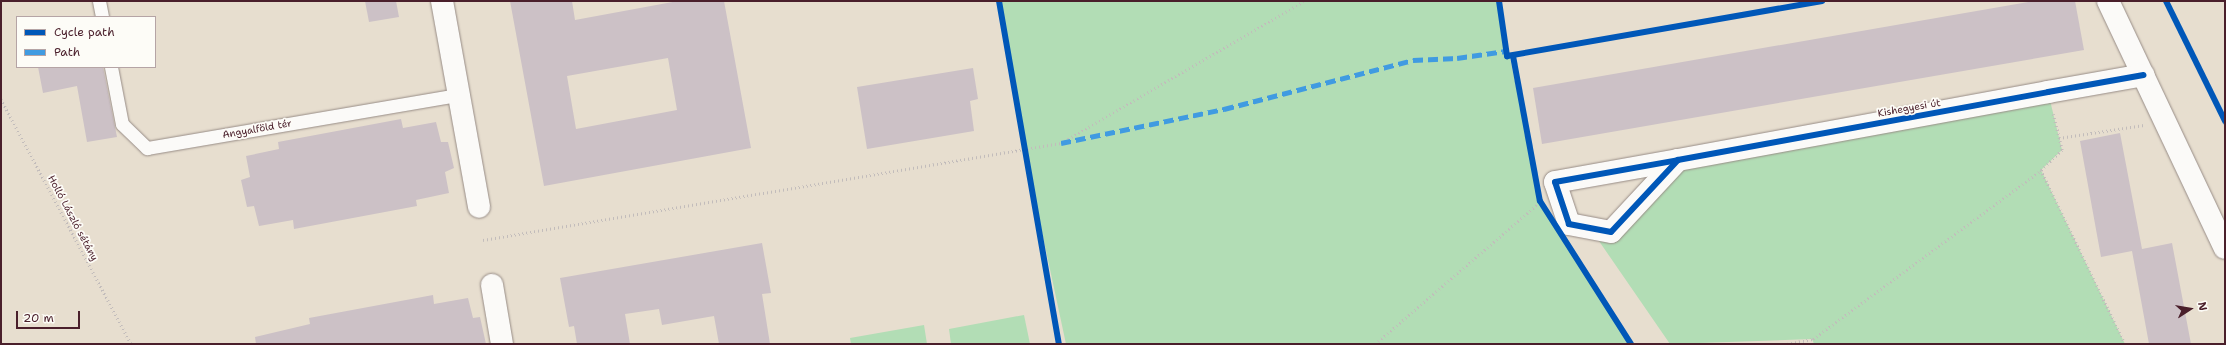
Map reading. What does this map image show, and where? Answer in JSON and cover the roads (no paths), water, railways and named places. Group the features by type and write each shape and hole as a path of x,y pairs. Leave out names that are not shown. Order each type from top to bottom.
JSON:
{"street":[{"path":"442,1 479,207"},
{"path":"2108,1 2225,248"},
{"name":"Kishegyesi út","path":"1678,160 1611,232 1569,224 1555,182 2143,75"},
{"path":"492,285 502,344"}],"lane":[{"path":"99,1 102,16"},
{"name":"Angyalföld tér","path":"111,68 122,124 148,148 458,95"}]}
